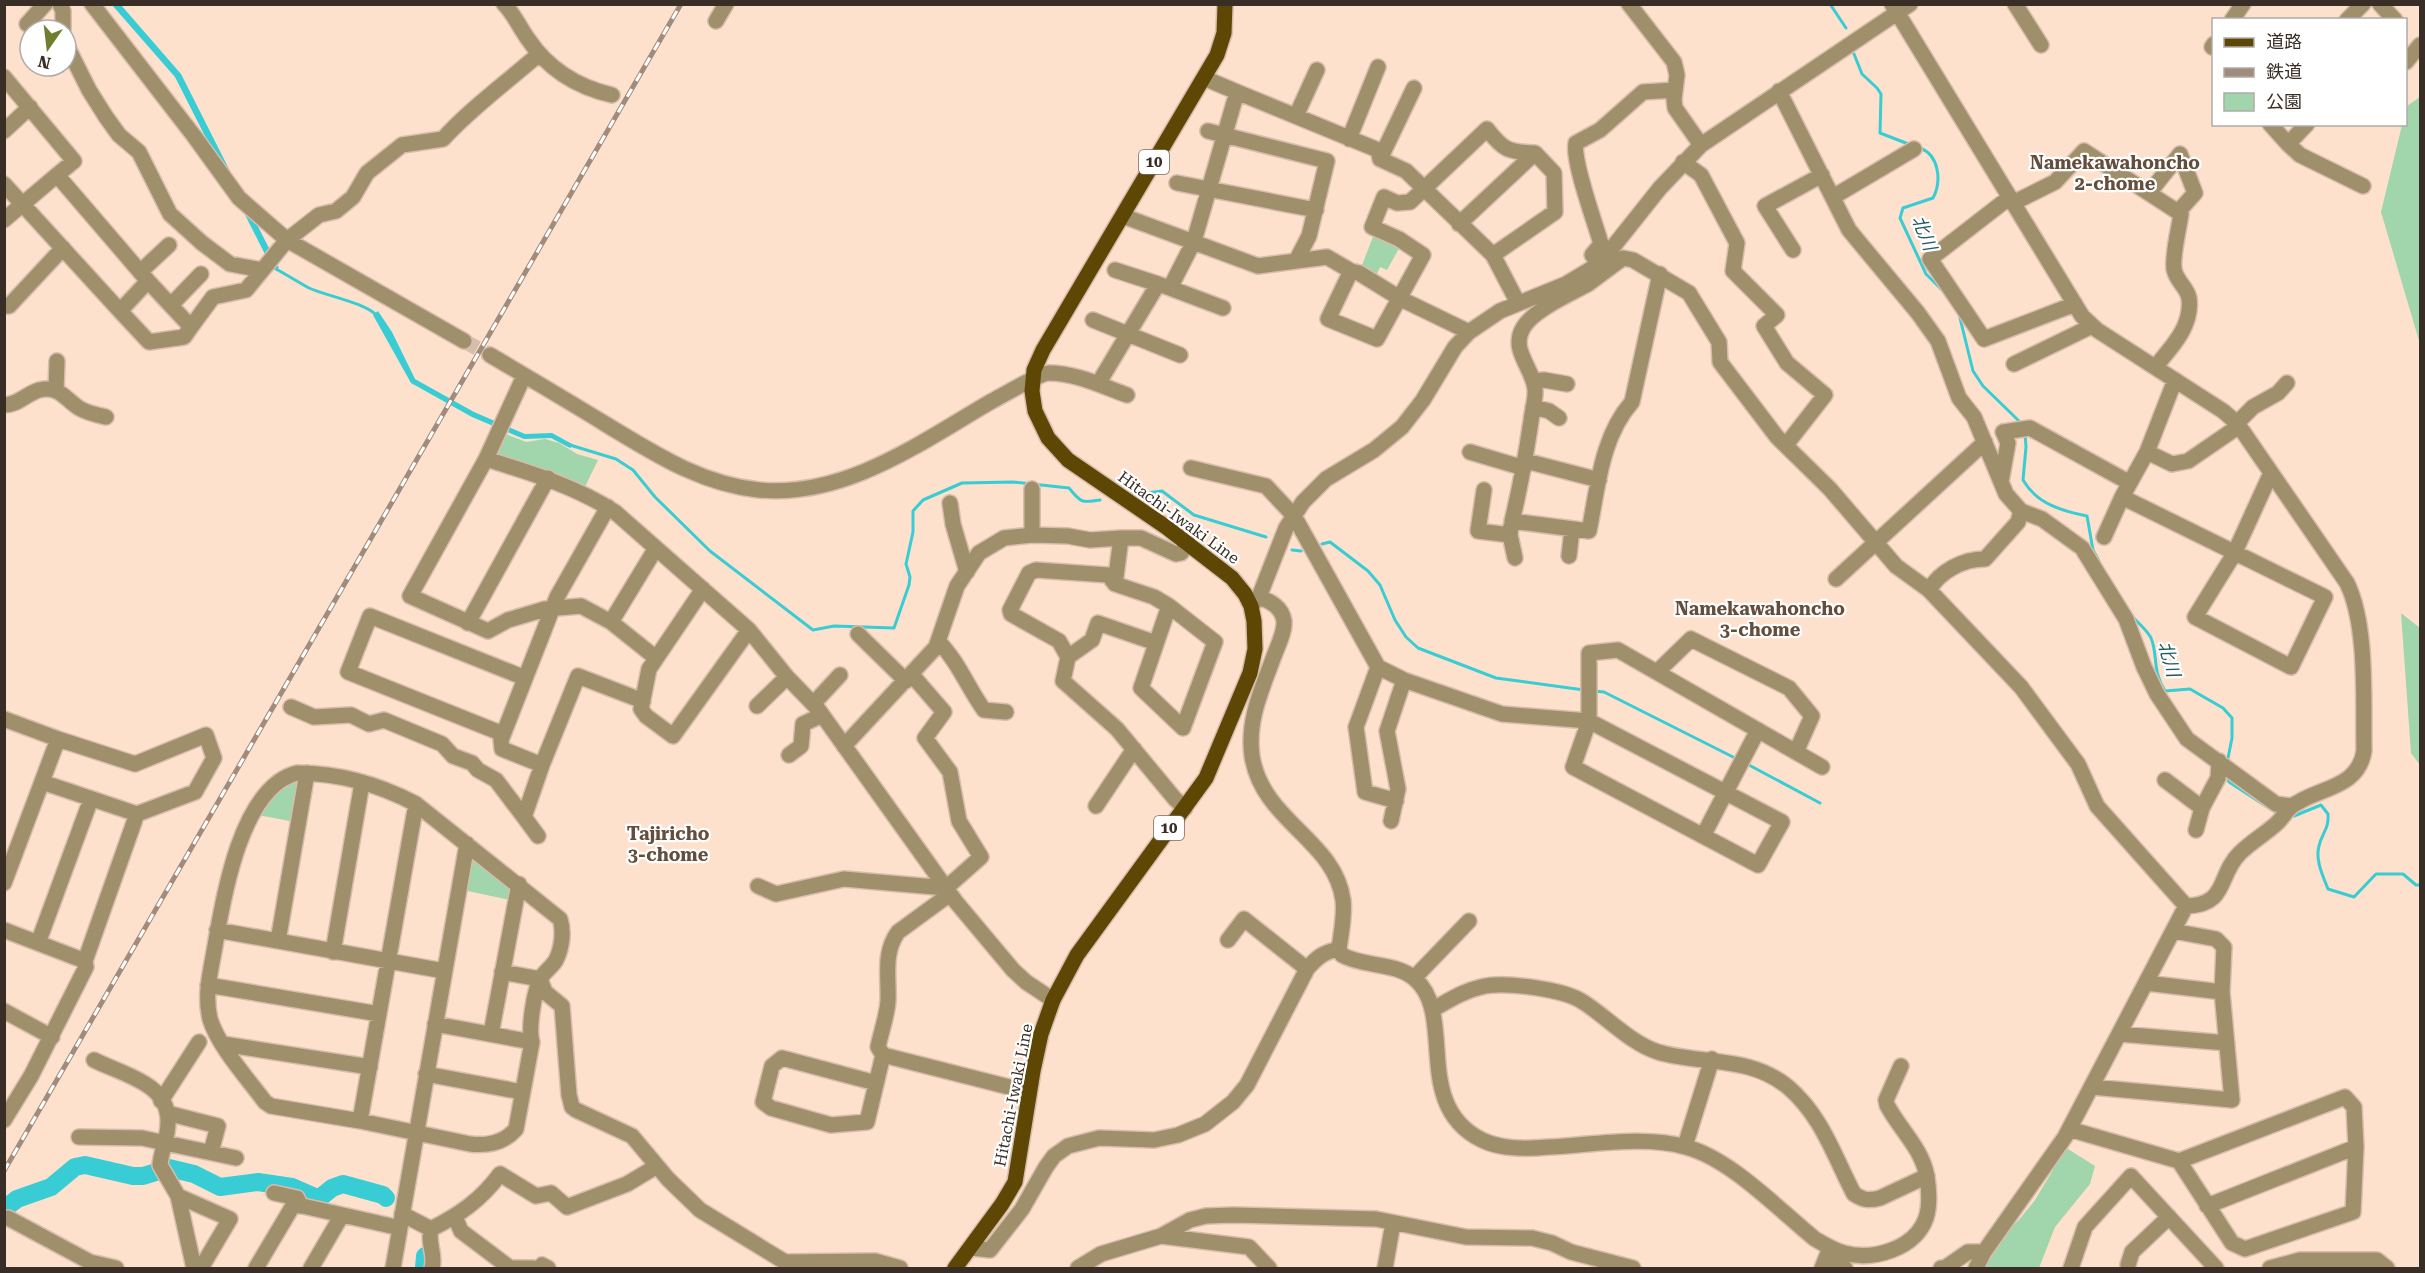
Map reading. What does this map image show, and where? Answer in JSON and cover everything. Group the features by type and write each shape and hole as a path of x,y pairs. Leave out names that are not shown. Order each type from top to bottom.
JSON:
{"main road":[{"name":"Hitachi-Iwaki Line","path":"956,1269 1015,1182 1041,1034 1053,1000 1077,955 1185,808 1210,770 1250,673 1256,639 1255,602 1232,578 1188,543 1057,450 1040,424 1035,411 1032,381 1043,350 1204,78 1221,45 1226,20 1225,4"}],"street":[{"path":"32,18 45,4"},
{"path":"92,4 239,198 287,240 464,341"},
{"path":"504,4 538,54 572,80 591,90 612,95"},
{"path":"716,21 726,4"},
{"path":"1629,4 1674,62 1677,75 1675,108 1701,145"},
{"path":"2015,4 2041,45"},
{"path":"2233,18 2243,4"},
{"path":"2349,18 2363,4"},
{"path":"2380,4 2393,18"},
{"path":"1515,558 1511,528 1525,464 1535,390 1521,355 1519,344 1522,330 1528,321 1540,312 1585,280 1623,258 1643,264 1689,293 1719,342 1720,362 1786,446 1830,489 1896,566 1929,590 2021,687 2078,764 2097,806 2186,906 2202,906 2213,899 2238,854 2276,824 2292,806 2344,781 2362,764 2364,751 2360,626 2355,599 2347,583 2238,425 2223,411 2092,326 2082,316 1900,7 1701,145 1683,162 1585,280 1518,303 1481,322 1455,346 1423,400 1402,427 1374,450 1326,479 1314,490 1293,516 1255,602 1278,607 1284,620 1280,640 1253,716 1252,757 1264,791 1278,811 1327,862 1338,881 1343,900 1339,949 1342,955 1386,967 1414,978 1428,997 1446,1104 1466,1130 1482,1140 1518,1148 1643,1142 1665,1142 1685,1146 1718,1160 1815,1239 1830,1248 1844,1253 1874,1255 1900,1246 1912,1238 1920,1230 1929,1207 1927,1176 1912,1140 1887,1105 1886,1100 1901,1066"},
{"path":"2407,61 2421,45"},
{"path":"4,184 149,342 184,337 213,297 246,290 287,240 319,215 336,211 353,197 367,173 402,145 443,139 463,117 477,108 538,54"},
{"path":"78,68 89,90 119,135 139,152 170,214 230,264 262,270"},
{"path":"1349,138 1378,68"},
{"path":"1296,116 1317,70"},
{"path":"4,77 74,161 4,220"},
{"path":"1204,78 1378,150 1380,159"},
{"path":"1380,159 1414,88"},
{"path":"1600,262 1592,255 1601,244 1576,166 1576,142 1600,130 1643,92 1675,90"},
{"path":"1779,91 1849,230 1938,340 1959,398 1974,417 2006,494 2021,512 2042,519 2082,548 2126,619 2157,694 2187,739 2276,804 2292,806"},
{"path":"1098,384 1127,335 1194,241 1237,92"},
{"path":"4,131 30,107"},
{"path":"2272,126 2300,155 2363,186"},
{"path":"2288,144 2305,126"},
{"path":"1351,271 1328,319 1377,339 1401,299 1423,255 1399,239 1372,227 1384,197 1405,204 1487,129 1501,147 1515,152 1535,153 1554,173 1555,212 1493,255"},
{"path":"1208,131 1327,161 1309,236 1296,261"},
{"path":"1833,197 1914,149"},
{"path":"2075,304 1984,339 1930,259 2012,200 2055,182 2084,151 2181,214 2173,267 2176,279 2189,297 2188,317 2183,331 2155,367"},
{"path":"1459,224 1535,153"},
{"path":"2149,193 2180,154 2195,193 2178,212"},
{"path":"1380,159 1406,171 1493,255 1518,303"},
{"path":"1683,162 1701,175 1737,243 1733,271 1777,315 1764,326 1787,363 1825,395 1786,446"},
{"path":"57,175 191,327"},
{"path":"1793,250 1766,206 1822,175"},
{"path":"1177,183 1316,210"},
{"path":"1123,216 1258,266 1327,257 1359,273 1401,299 1469,332"},
{"path":"120,311 169,245"},
{"path":"4,306 9,306 63,248"},
{"path":"1115,270 1223,308"},
{"path":"171,305 201,274"},
{"path":"1484,490 1478,531 1511,528 1589,531 1602,456 1625,410 1632,402 1660,274"},
{"path":"1093,320 1180,356"},
{"path":"2014,364 2092,326"},
{"path":"489,355 689,472 734,486 789,490 820,486 850,478 898,455 1005,394 1047,373 1080,378 1127,395"},
{"path":"56,391 57,361"},
{"path":"524,376 486,459 410,596 488,631 508,620 553,608 581,606 611,622 656,658"},
{"path":"1533,381 1544,380 1567,384"},
{"path":"2104,537 2122,497 2147,452 2175,380"},
{"path":"2147,452 2172,464 2188,461 2238,425 2253,407 2278,393 2288,383"},
{"path":"4,405 15,404 38,390 56,391 63,393 78,408 106,417"},
{"path":"1533,407 1549,411 1559,418"},
{"path":"2001,482 2008,443 2003,432 2030,428 2130,483"},
{"path":"1836,579 1985,442"},
{"path":"1470,452 1599,480"},
{"path":"486,459 548,478 608,507 749,630 787,677 818,709 948,891 1013,970 1053,1000"},
{"path":"1191,468 1266,486 1293,516 1378,667 1404,680 1502,714 1589,721 1782,822 1758,865 1573,767 1589,721 1589,653 1618,650 1822,767"},
{"path":"2122,497 2234,554 2325,597 2290,667 2195,617 2234,554 2271,473"},
{"path":"468,623 548,478"},
{"path":"1032,489 1032,535"},
{"path":"950,503 955,532 967,572"},
{"path":"542,765 502,750 501,740 557,597 608,507"},
{"path":"1929,590 1934,582 1961,563 1974,559 1985,559 2018,522 2021,512"},
{"path":"1569,556 1572,529"},
{"path":"844,746 936,647 957,586 979,553 1004,538 1032,535 1068,536 1090,540 1141,538 1176,554 1181,553 1188,543"},
{"path":"1115,584 1121,538"},
{"path":"611,622 656,548"},
{"path":"1169,606 1141,688 1184,728 1215,642 1169,606 1154,597 1115,584 1108,575 1036,570 1029,573 1010,610 1011,614 1059,641 1068,657 1063,681 1117,729 1185,808"},
{"path":"703,589 649,669 642,712 673,736 749,630"},
{"path":"503,734 348,672 370,616 525,678"},
{"path":"1068,657 1092,640 1098,623 1156,644"},
{"path":"858,634 944,712 925,738 950,772 959,821 981,857 948,891 898,932 892,941 887,958 888,1002 878,1047 883,1055 1029,1092"},
{"path":"1657,672 1691,639 1789,688 1812,716 1796,752"},
{"path":"938,641 949,652 971,692 984,710 1006,712"},
{"path":"1378,667 1356,727 1365,792 1396,801"},
{"path":"789,754 801,746 803,724 818,709 840,675"},
{"path":"524,817 578,676 643,701"},
{"path":"757,706 787,677"},
{"path":"1391,821 1398,789 1387,731 1404,680"},
{"path":"291,707 314,717 351,715 369,724 384,720 442,744 453,756 472,763 478,770 496,780 538,836"},
{"path":"4,719 135,764 206,735 214,758 195,792 137,814 42,782"},
{"path":"1703,836 1758,730"},
{"path":"4,882 58,739"},
{"path":"1096,806 1134,749"},
{"path":"2196,830 2202,808 2218,778 2219,761"},
{"path":"278,941 307,773"},
{"path":"307,773 362,783 401,796 416,804 560,919 563,930 556,960 540,979 529,1033 532,1042 516,1129 511,1135 491,1144 470,1144 268,1105 223,1044 210,1016 207,1002 217,930 233,858 253,813 280,780 288,775 307,773"},
{"path":"2165,780 2202,808"},
{"path":"333,952 362,783"},
{"path":"38,943 91,799"},
{"path":"360,1121 416,804"},
{"path":"6,1116 52,1037 86,967 84,961 137,814"},
{"path":"393,1269 467,844"},
{"path":"758,886 776,894 844,879 948,891"},
{"path":"491,1034 519,884"},
{"path":"1976,1269 1984,1252 2069,1129 2186,906"},
{"path":"1228,940 1244,919 1307,969"},
{"path":"1414,978 1469,921"},
{"path":"4,930 84,961"},
{"path":"217,930 444,971"},
{"path":"2092,1087 2232,1100 2222,992 2224,947 2216,939 2173,931"},
{"path":"971,1248 990,1250 1022,1209 1050,1162 1068,1146 1084,1140 1099,1138 1154,1140 1178,1135 1205,1124 1233,1102 1247,1085 1307,969 1318,956 1339,949"},
{"path":"502,972 540,979"},
{"path":"540,979 545,992 560,1003 563,1009 569,1095 572,1107 580,1113 632,1136 657,1166 700,1210 785,1262 875,1261 900,1269"},
{"path":"2146,983 2222,992"},
{"path":"208,985 379,1014"},
{"path":"1432,1010 1462,993 1482,986 1500,985 1564,994 1583,1002 1647,1048 1735,1063 1765,1073 1786,1085 1816,1116 1854,1194 1860,1199 1880,1198 1927,1176"},
{"path":"4,1011 52,1037"},
{"path":"435,1024 532,1042"},
{"path":"2119,1034 2227,1043"},
{"path":"164,1107 199,1042"},
{"path":"223,1044 370,1067"},
{"path":"876,1083 782,1058 771,1066 763,1102 771,1108 831,1125 867,1122 883,1055"},
{"path":"1685,1146 1712,1059"},
{"path":"94,1060 140,1079 164,1107 169,1120 162,1169 178,1196 194,1269"},
{"path":"426,1074 522,1092"},
{"path":"2069,1129 2179,1161 2345,1097 2354,1107 2356,1147 2353,1212 2244,1249 2232,1243 2179,1161"},
{"path":"164,1107 218,1126 211,1152"},
{"path":"79,1137 142,1138 236,1158"},
{"path":"2207,1206 2356,1147"},
{"path":"256,1269 294,1204 342,1215 401,1221 431,1229 455,1217 487,1191 500,1174 536,1196 551,1193 567,1208 627,1184 657,1166"},
{"path":"2071,1269 2085,1227 2131,1176 2216,1269"},
{"path":"274,1193 297,1198 300,1206"},
{"path":"178,1196 230,1219 201,1269"},
{"path":"311,1269 342,1215"},
{"path":"1078,1269 1101,1254 1161,1236 1190,1220 1206,1216 1376,1219 1466,1237 1532,1238 1552,1243 1571,1252 1633,1269"},
{"path":"455,1217 461,1231 510,1268 524,1266 532,1269"},
{"path":"2131,1267 2132,1252 2169,1217"},
{"path":"8,1218 90,1262 116,1269"},
{"path":"1385,1269 1393,1223"},
{"path":"431,1229 428,1239 434,1261 432,1269"},
{"path":"1161,1236 1249,1247 1269,1269"},
{"path":"1822,1269 1830,1248"},
{"path":"1830,1248 1837,1263 1845,1269"},
{"path":"1941,1269 1968,1252 1984,1252"},
{"path":"2270,1269 2300,1260 2377,1260 2387,1269"},
{"path":"539,1269 542,1265 548,1269"}],"green space":[{"path":"2420,97 2420,344 2381,212 2402,126 2407,126 2407,106"},
{"path":"1376,229 1402,243 1387,270 1380,267 1373,283 1359,273"},
{"path":"498,431 526,442 545,439 559,443 577,454 598,460 582,493 486,459"},
{"path":"2401,613 2420,628 2420,765 2411,753"},
{"path":"298,777 301,782 295,822 258,815 279,790"},
{"path":"470,857 512,888 510,900 463,890"},
{"path":"2060,1144 2095,1166 2090,1184 2055,1227 2039,1268 1984,1268 2011,1227 2035,1200 2053,1170"}],"water":[{"path":"112,5 121,5 181,74 279,268 273,270 175,77"},
{"path":"378,311 392,332 415,379 474,412 525,434 552,433 574,445 570,448 551,438 524,439 472,417 411,383 373,315"},
{"path":"35,1189 37,1195 18,1202 5,1213 5,1206 16,1196"}],"waterway":[{"name":"北川","path":"1830,4 1846,28"},
{"name":"北川","path":"1854,54 1862,74 1881,94 1880,133 1911,145"},
{"name":"北川","path":"1920,148 1926,151 1935,162 1938,177 1936,191 1933,198 1903,208 1900,218 1926,274 1944,292"},
{"path":"276,269 309,288 356,304 378,317"},
{"name":"北川","path":"1959,314 1973,371 1983,386 2019,421"},
{"name":"北川","path":"2025,433 2023,480 2043,501 2059,509 2087,516 2093,550 2099,561"},
{"path":"570,445 616,459 633,470 655,497 710,551 813,630 834,626 894,628 909,585 910,577 906,564 913,532 913,511 923,500 962,483 1013,482 1069,488 1082,501 1100,500"},
{"path":"1139,494 1162,491 1194,515 1266,537"},
{"path":"1322,544 1330,542 1368,571 1380,585 1395,620 1406,637 1418,648 1496,678 1584,690"},
{"path":"1292,550 1301,551"},
{"name":"北川","path":"2131,615 2151,638 2158,677 2165,691 2190,689 2223,708 2232,718 2232,738 2228,758"},
{"path":"1593,691 1604,692 1739,760"},
{"path":"1747,764 1820,803"},
{"name":"北川","path":"2227,776 2229,782 2275,812"},
{"name":"北川","path":"2294,816 2321,805 2328,814 2318,851 2320,868 2328,889 2354,897 2376,874 2403,874 2416,885 2420,885"},
{"path":"4,1209 17,1199 51,1187 75,1167 85,1165 133,1176 143,1176 169,1168 194,1174 220,1187 258,1182 292,1187 315,1197 321,1197 332,1188 343,1184 383,1195 386,1198"},
{"path":"424,1268 425,1256"}],"tunnel":[{"path":"464,341 490,355"}],"railway":[{"path":"4,1171 681,4"}],"district":[{"name":"Namekawahoncho 2-chome","path":"2115,174"},
{"name":"Namekawahoncho 3-chome","path":"1760,619"},
{"name":"Tajiricho 3-chome","path":"668,844"}]}
